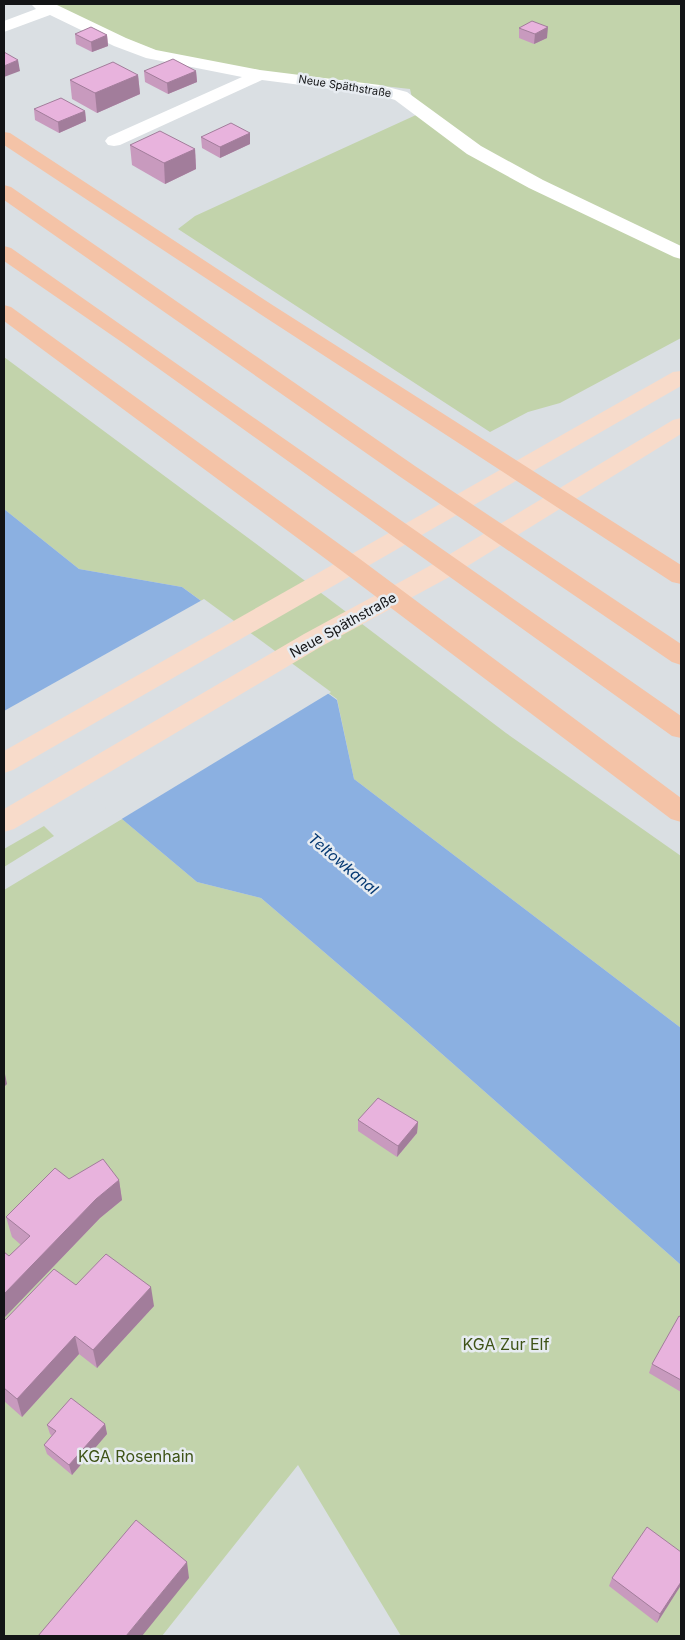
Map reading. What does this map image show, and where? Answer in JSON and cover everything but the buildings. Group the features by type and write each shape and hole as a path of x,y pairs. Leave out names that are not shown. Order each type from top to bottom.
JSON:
{"highway":[{"path":"4,137 508,475 553,504 681,576"},
{"path":"4,191 407,471 681,656"},
{"path":"4,252 681,729"},
{"path":"4,311 401,593 681,812"}],"main road":[{"path":"4,763 681,377"},
{"name":"Neue Späthstraße","path":"15,815 323,635 401,593 553,504 681,425"}],"lane":[{"path":"4,27 45,6"},
{"name":"Neue Späthstraße","path":"45,6 120,42 152,54 260,75 338,83 380,90 401,96 427,117 481,154 536,184 681,253"},
{"path":"114,141 260,75"}],"green space":[{"path":"31,4 681,4 681,338 560,403 528,412 490,432 178,229 195,216 416,115 410,89 223,68 131,50"},
{"path":"4,357 263,549 506,733 681,856 681,1028 354,779 337,699 182,587 79,569 4,509"},
{"path":"122,819 197,882 261,898 408,1024 681,1265 681,1636 401,1636 298,1465 162,1636 4,1636 4,890"},
{"path":"44,826 54,836 4,867 4,849"}],"water":[{"name":"Teltowkanal","path":"4,509 79,569 182,587 337,700 354,779 681,1028 681,1265 408,1024 261,898 197,882 4,720"}],"pier":[{"path":"204,599 331,692 120,820 4,724 4,711"}],"park label":[{"name":"KGA Zur Elf","path":"506,1344"},
{"name":"KGA Rosenhain","path":"136,1456"}]}
